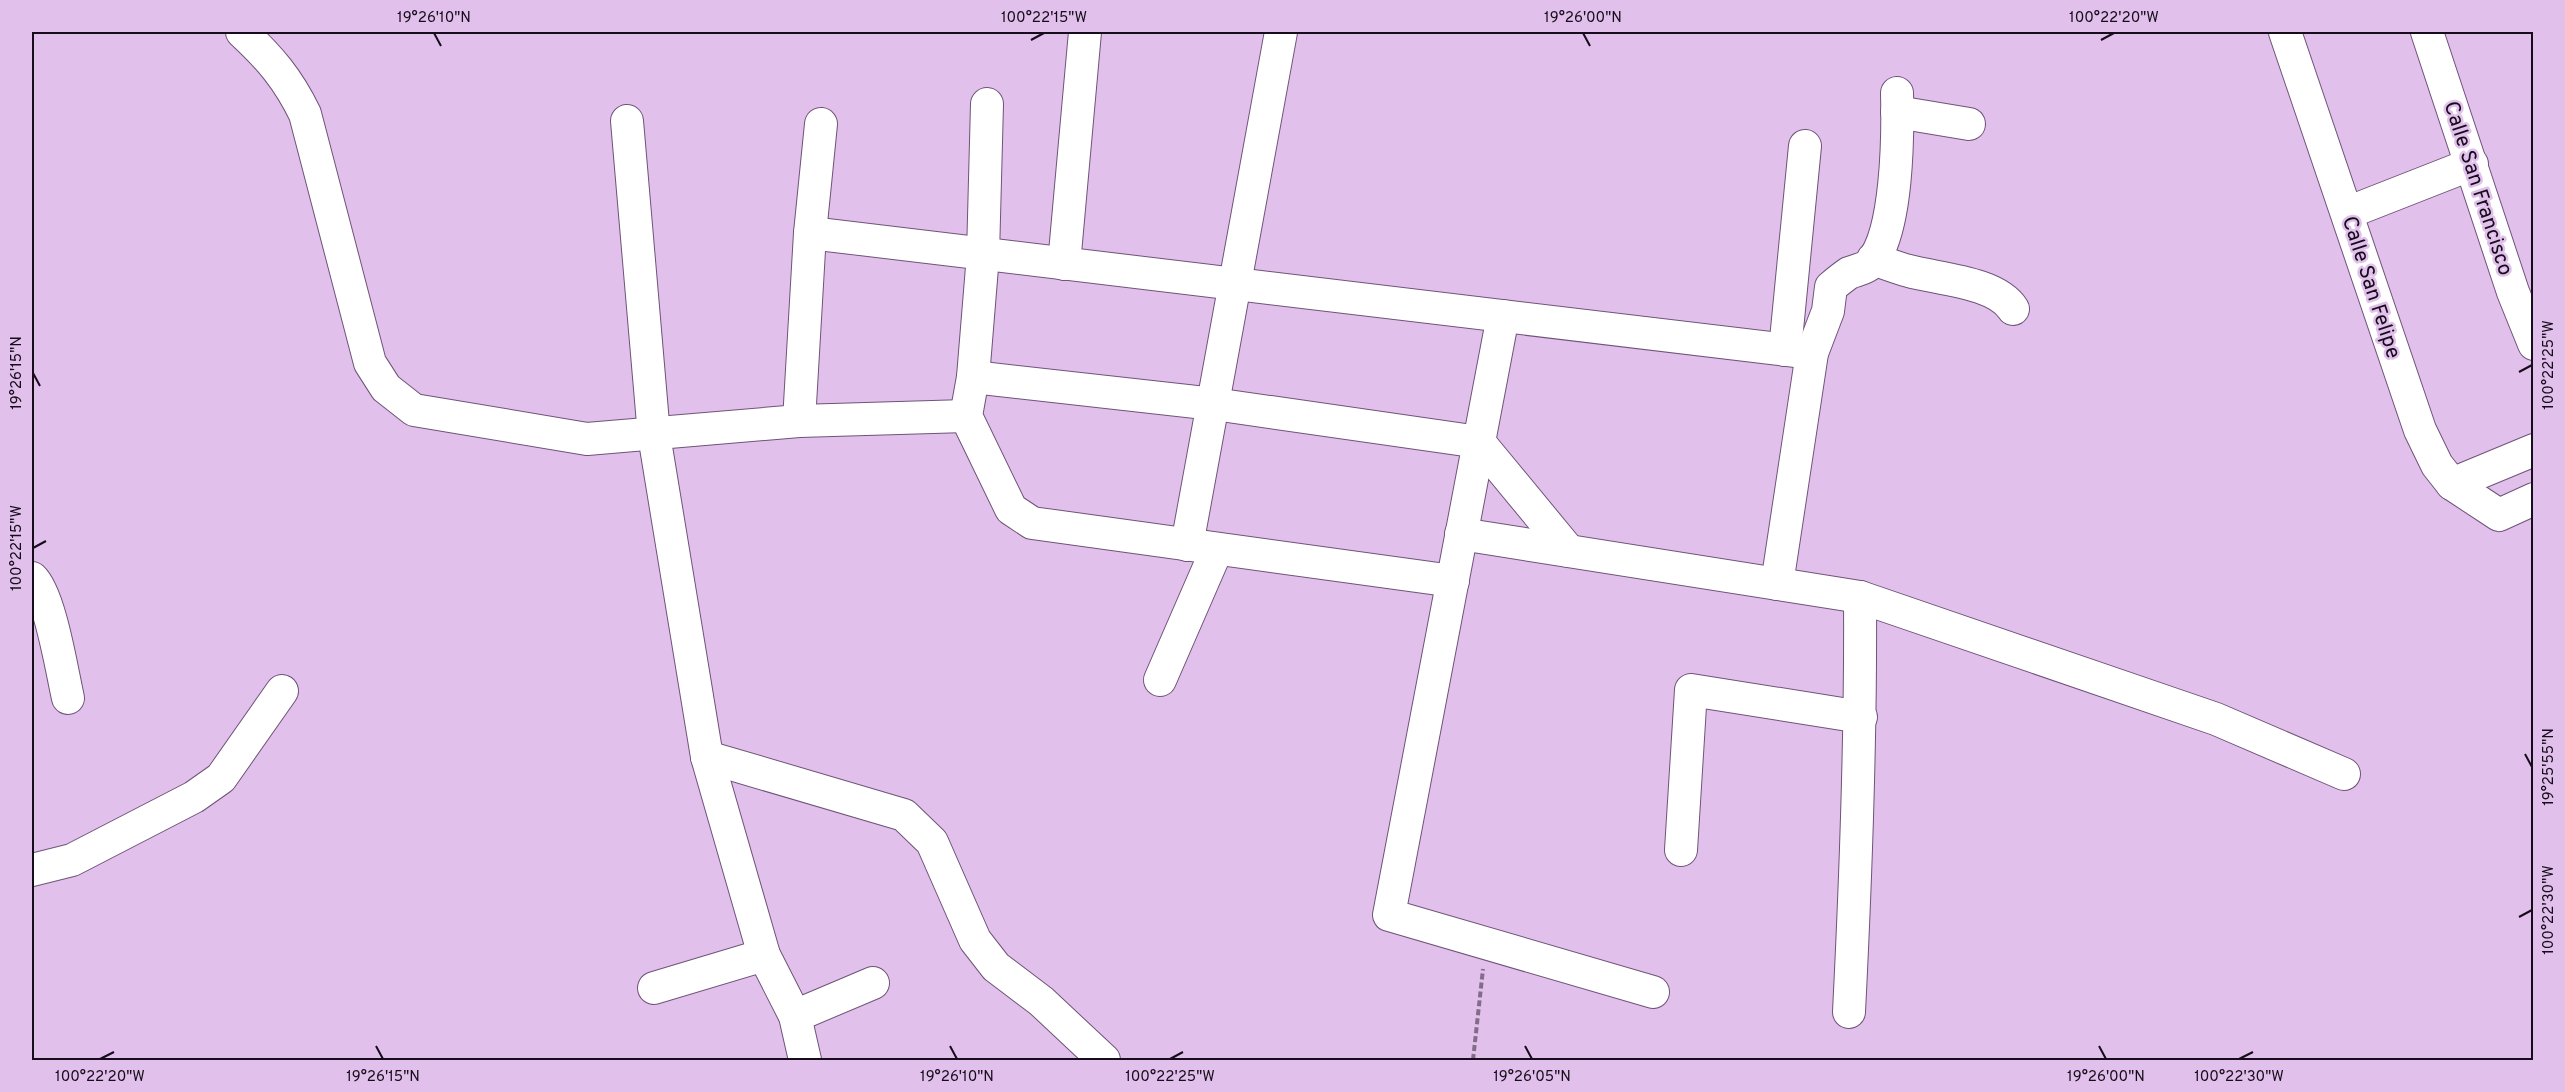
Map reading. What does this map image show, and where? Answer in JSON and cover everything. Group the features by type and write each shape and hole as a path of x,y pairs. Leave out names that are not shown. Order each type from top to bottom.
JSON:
{"street":[{"path":"242,32 271,60 290,84 305,114 370,363 386,388 414,410 587,439 654,435 800,420 966,416"},
{"path":"1064,264 1085,32"},
{"path":"1160,680 1202,547 1214,404 1281,32"},
{"name":"Calle San Felipe","path":"2285,32 2420,430 2437,465 2452,484 2499,515 2534,498"},
{"name":"Calle San Francisco","path":"2427,32 2512,292 2534,344"},
{"path":"1798,351 1828,311 1831,287 1848,273 1868,266 1874,259 1883,236 1898,163 1897,103 1969,124"},
{"path":"987,104 982,255 973,377 966,416 1011,509 1032,523 1453,581"},
{"path":"627,121 654,435 707,758 764,955 795,1016 805,1060"},
{"path":"800,420 810,233 821,124"},
{"path":"1777,584 1798,351 1805,146"},
{"path":"2347,213 2472,164"},
{"path":"810,233 1798,351"},
{"path":"1874,259 1906,271 1966,283 2008,301 2013,309"},
{"path":"1503,316 1389,915 1653,992"},
{"path":"973,377 1214,404 1479,442 1569,551"},
{"path":"2452,484 2534,450"},
{"path":"1461,534 1860,597 2216,719 2344,774"},
{"path":"32,578 37,583 48,615 68,698"},
{"path":"1849,1012 1857,864 1861,717 1860,597"},
{"path":"1681,850 1691,690 1861,717"},
{"path":"32,870 72,860 194,796 221,778 282,691"},
{"path":"707,758 904,815 932,842 975,940 996,967 1041,1001 1104,1060"},
{"path":"654,988 764,955"},
{"path":"795,1016 873,983"}],"path":[{"path":"1473,1060 1485,943"}]}
